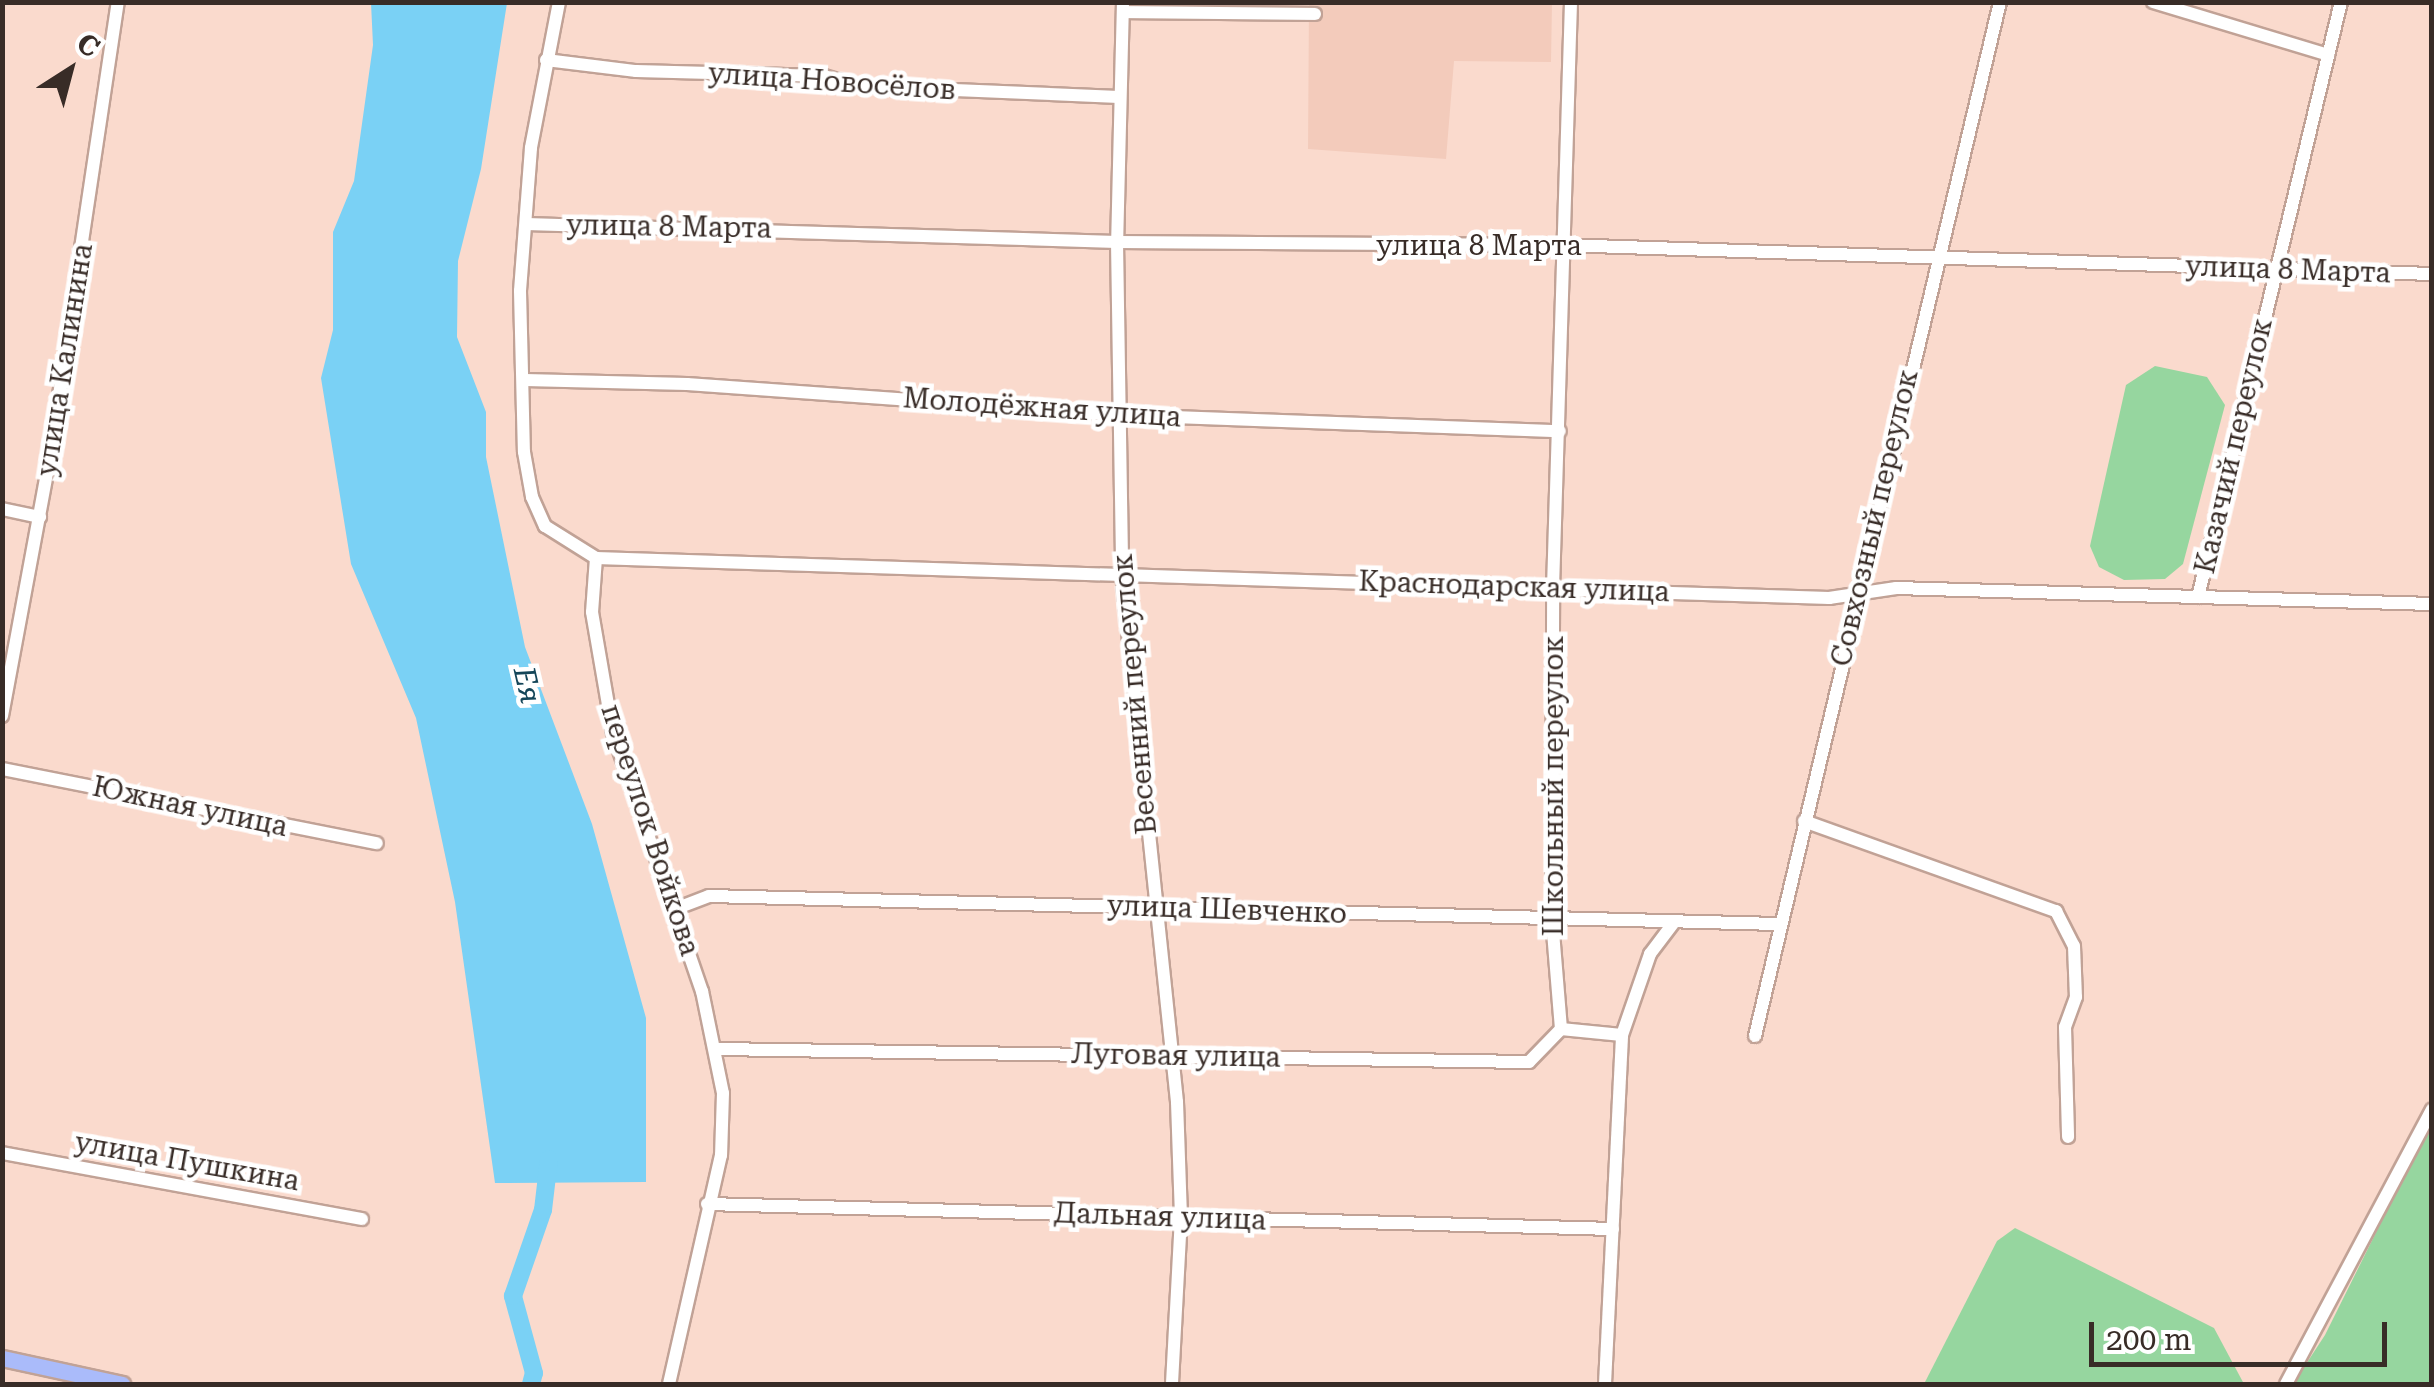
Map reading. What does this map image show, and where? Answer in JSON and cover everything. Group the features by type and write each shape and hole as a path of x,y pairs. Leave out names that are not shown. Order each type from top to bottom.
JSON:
{"main road":[{"path":"2,1358 122,1384"}],"street":[{"name":"улица Калинина","path":"2,716 40,518 118,2"},
{"path":"558,2 546,60 526,224 524,380 532,498 545,526 596,558"},
{"name":"Школьный переулок","path":"1561,1029 1552,919 1553,588 1571,2"},
{"name":"Совхозный переулок","path":"1755,1036 1856,593 2000,2"},
{"path":"2153,2 2328,56"},
{"name":"Казачий переулок","path":"2198,598 2341,2"},
{"path":"1123,7 1315,14"},
{"name":"Весенний переулок","path":"1123,7 1117,242 1122,574 1168,1056 1177,1102 1181,1218 1172,1384"},
{"name":"улица Новосёлов","path":"546,60 636,71 824,76 858,86 1119,97"},
{"name":"улица 8 Марта","path":"526,224 1117,242 1562,244 2432,274"},
{"name":"Молодёжная улица","path":"524,380 687,384 1119,415 1560,431"},
{"path":"2,509 40,518"},
{"name":"Краснодарская улица","path":"596,558 1829,598 1896,588 2432,604"},
{"name":"переулок Войкова","path":"596,558 592,612 613,732 675,909 717,1049 721,1155 706,1204 669,1384"},
{"name":"Южная улица","path":"2,769 377,844"},
{"path":"1804,821 2056,911 2074,946 2076,996 2065,1027 2068,1137"},
{"name":"улица Шевченко","path":"675,909 709,896 1781,924"},
{"path":"1605,1384 1622,1035 1650,954 1674,922"},
{"path":"1561,1029 1622,1035"},
{"name":"Луговая улица","path":"717,1049 1528,1062 1561,1029"},
{"path":"2286,1384 2432,1109"},
{"name":"улица Пушкина","path":"2,1153 362,1220"},
{"name":"Дальная улица","path":"706,1204 1613,1229"}],"shaded area":[{"path":"1309,3 1552,3 1551,62 1454,61 1446,159 1308,149"}],"green space":[{"path":"2155,366 2207,377 2225,405 2183,564 2165,579 2124,580 2099,567 2090,546 2126,385"},
{"path":"2431,1122 2431,1384 2293,1384 2325,1335"},
{"path":"2015,1228 2214,1328 2244,1384 1924,1384 1997,1241"}],"water":[{"path":"371,3 507,3 481,169 458,261 457,337 486,412 486,457 525,647 592,824 646,1018 646,1182 495,1183 455,902 416,718 351,564 321,378 333,330 333,232 354,181 373,45"}],"waterway":[{"name":"Ея","path":"531,1384 534,1373 513,1296 543,1210 549,1159"}]}
